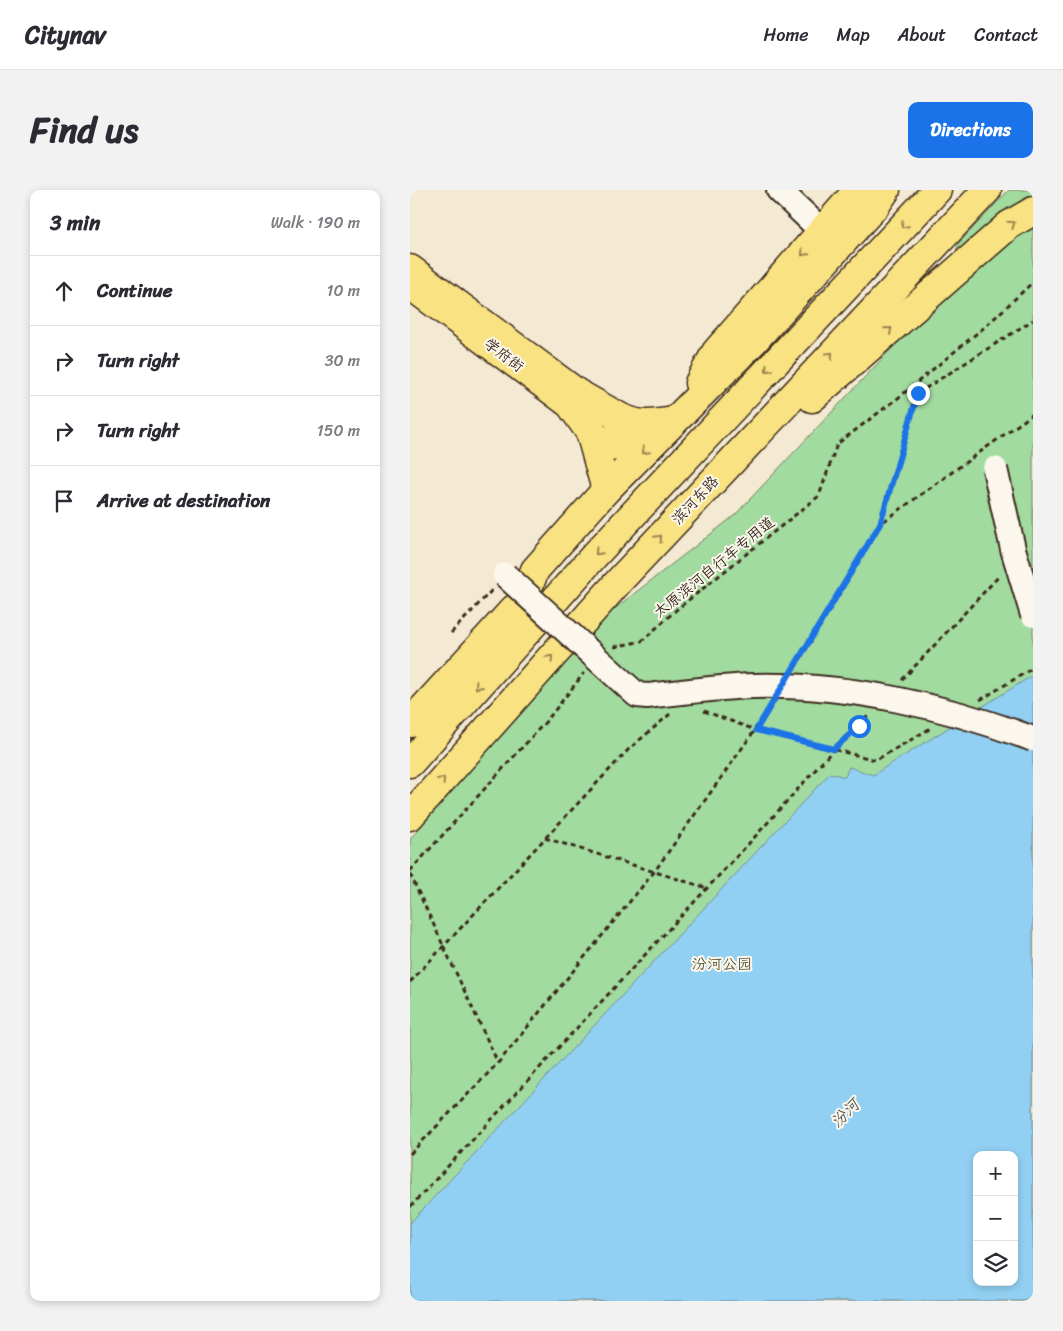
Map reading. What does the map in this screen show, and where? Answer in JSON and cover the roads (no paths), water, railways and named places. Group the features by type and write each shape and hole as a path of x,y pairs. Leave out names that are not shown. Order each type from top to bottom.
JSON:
{"main road":[{"path":"410,269 577,393 630,423 648,425 679,416 716,352 858,190"},
{"path":"497,665 535,570 606,490 753,342 875,206 886,190"},
{"path":"410,763 594,556 937,190"},
{"name":"滨河东路","path":"410,816 620,580 987,190"},
{"path":"694,501 1009,225 1033,211"},
{"name":"学府街","path":"410,285 570,404 590,432"},
{"path":"590,432 610,446 619,445 626,436 626,428 614,414"},
{"path":"590,432 606,490"},
{"path":"410,723 524,599"}],"street":[{"path":"779,190 823,232"},
{"path":"994,469 1013,549 1033,615"},
{"path":"505,575 638,695 647,696 754,686 838,691 913,703 995,725 1033,739"}],"water":[{"name":"汾河","path":"1033,675 1033,1301 410,1301 410,1223 830,773 845,777 849,767 873,775"}],"park label":[{"name":"汾河公园","path":"722,964"}]}
